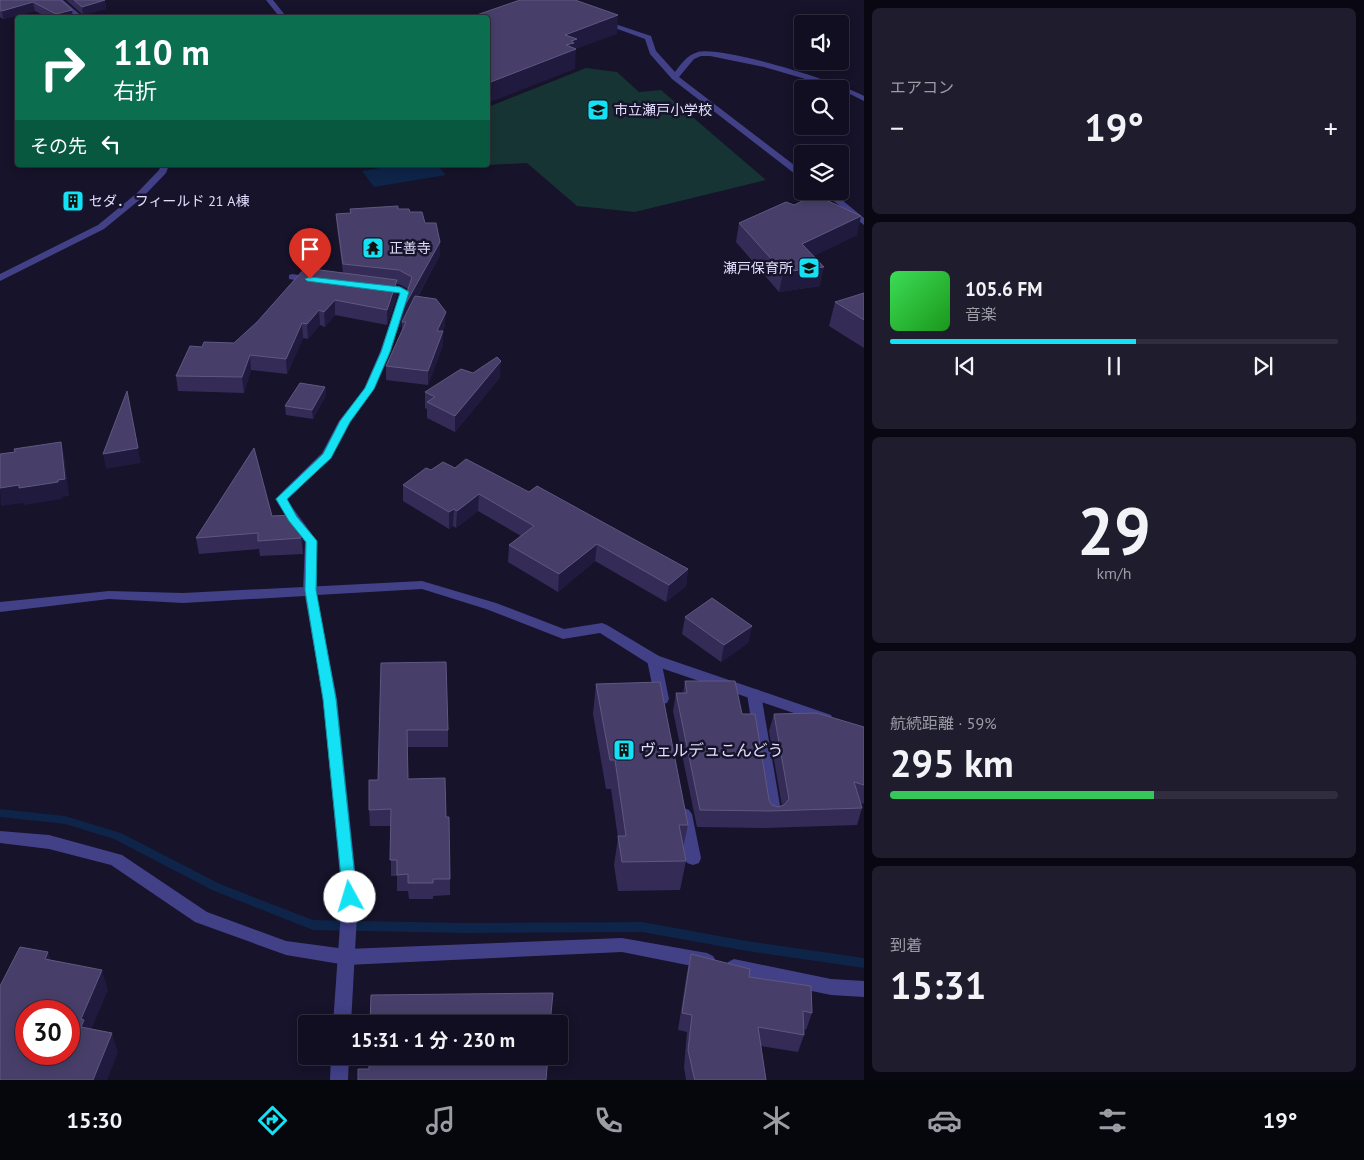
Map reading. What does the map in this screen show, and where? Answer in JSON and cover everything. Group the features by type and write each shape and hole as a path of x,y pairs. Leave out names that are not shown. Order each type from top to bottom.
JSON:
{"street":[{"path":"59,0 77,15"},
{"path":"269,0 282,15"},
{"path":"595,19 648,38 652,52 674,77 794,169"},
{"path":"674,77 689,60 699,54 710,54 836,86 864,99"},
{"path":"0,278 101,227 140,195 163,171 164,167"},
{"path":"836,200 864,222"},
{"path":"0,264 13,271"},
{"path":"292,277 321,281"},
{"path":"343,1015 350,897 330,699 310,590 311,541 281,499 327,455 345,421 369,389 386,352 405,292 400,289 370,286"},
{"path":"0,607 109,595 183,598 422,585 491,606 562,634 602,628 654,660 836,722"},
{"path":"654,660 665,716"},
{"path":"754,694 774,817"},
{"path":"682,801 693,858"},
{"path":"0,837 49,842 116,860 201,917 286,948 346,958 622,945 831,987 864,989"},
{"path":"339,1080 340,1065"}],"green space":[{"path":"586,68 617,72 639,92 661,90 766,180 635,212 577,206 527,163 490,165 490,106"}],"water":[{"path":"386,167 439,167 446,175 374,187 362,171"}],"building":[{"path":"0,0 61,0 72,10 56,14 33,2 2,11 0,10"},
{"path":"74,0 105,0 82,7"},
{"path":"520,0 575,0 618,15 565,35 577,39 571,41 574,43 566,45 576,49 490,82 490,15 477,15"},
{"path":"804,200 826,200 861,216 802,244 824,267 783,272 739,223 786,202 794,205"},
{"name":"正善寺","path":"398,206 398,209 409,209 410,212 422,212 425,223 436,223 440,242 400,314 412,277 399,270 343,264 336,214 351,213 350,209"},
{"path":"305,268 397,280 387,310 335,300 324,312 319,310 307,324 302,323 286,359 250,355 242,377 176,376 190,346 202,347 204,342 234,343 257,322"},
{"path":"864,293 864,320 835,302"},
{"path":"415,296 436,299 446,312 437,331 443,331 428,371 386,366 406,322 402,322"},
{"path":"497,357 501,361 455,416 427,402 435,397 425,392 461,369 473,373"},
{"path":"300,383 325,387 312,410 285,406"},
{"path":"127,391 138,448 103,454"},
{"path":"61,442 65,479 58,480 58,482 19,488 19,485 0,488 0,454 15,452 14,449"},
{"path":"254,448 272,516 294,515 302,527 301,538 258,541 258,533 196,538"},
{"path":"466,459 529,492 537,486 688,569 669,585 597,544 559,574 509,545 534,526 479,494 457,511 454,509 449,512 403,485 426,468 431,470 443,462 455,468"},
{"path":"712,598 752,626 724,645 685,617"},
{"path":"446,662 448,730 407,730 408,779 445,778 446,817 449,817 450,879 433,879 433,883 408,883 408,874 397,875 397,860 390,860 391,809 369,810 369,780 378,780 381,663"},
{"path":"685,681 735,681 742,714 755,714 769,800 772,805 778,807 784,805 789,799 774,714 817,713 864,727 864,785 854,782 862,808 769,811 700,810 676,693 687,693"},
{"path":"660,682 688,825 679,825 686,861 622,862 618,836 626,836 615,760 610,760 596,684"},
{"path":"20,947 48,952 45,959 102,970 81,1019 84,1020 81,1027 112,1033 93,1080 0,1080 0,986"},
{"path":"691,954 750,969 749,977 811,986 812,1013 803,1011 804,1035 758,1027 766,1080 695,1080 688,1050 692,1015 682,1013"},
{"path":"553,993 551,1015 370,1015 371,995"},
{"path":"369,1065 547,1065 546,1080 358,1080 358,1069 369,1069"}],"waterway":[{"path":"0,813 65,820 117,836 216,887 313,925 464,928 642,927 747,946 864,963"}],"place":[{"name":"市立瀬戸小学校","path":"598,110"},
{"name":"セダ． フィールド 21 A棟","path":"73,201"},
{"name":"正善寺","path":"373,248"},
{"name":"瀬戸保育所","path":"809,268"},
{"name":"ヴェルデュこんどう","path":"624,750"}],"route":[{"path":"310,279 400,289 405,292 386,352 369,389 345,421 327,455 281,499 311,541 310,590 330,699 350,897"}]}
